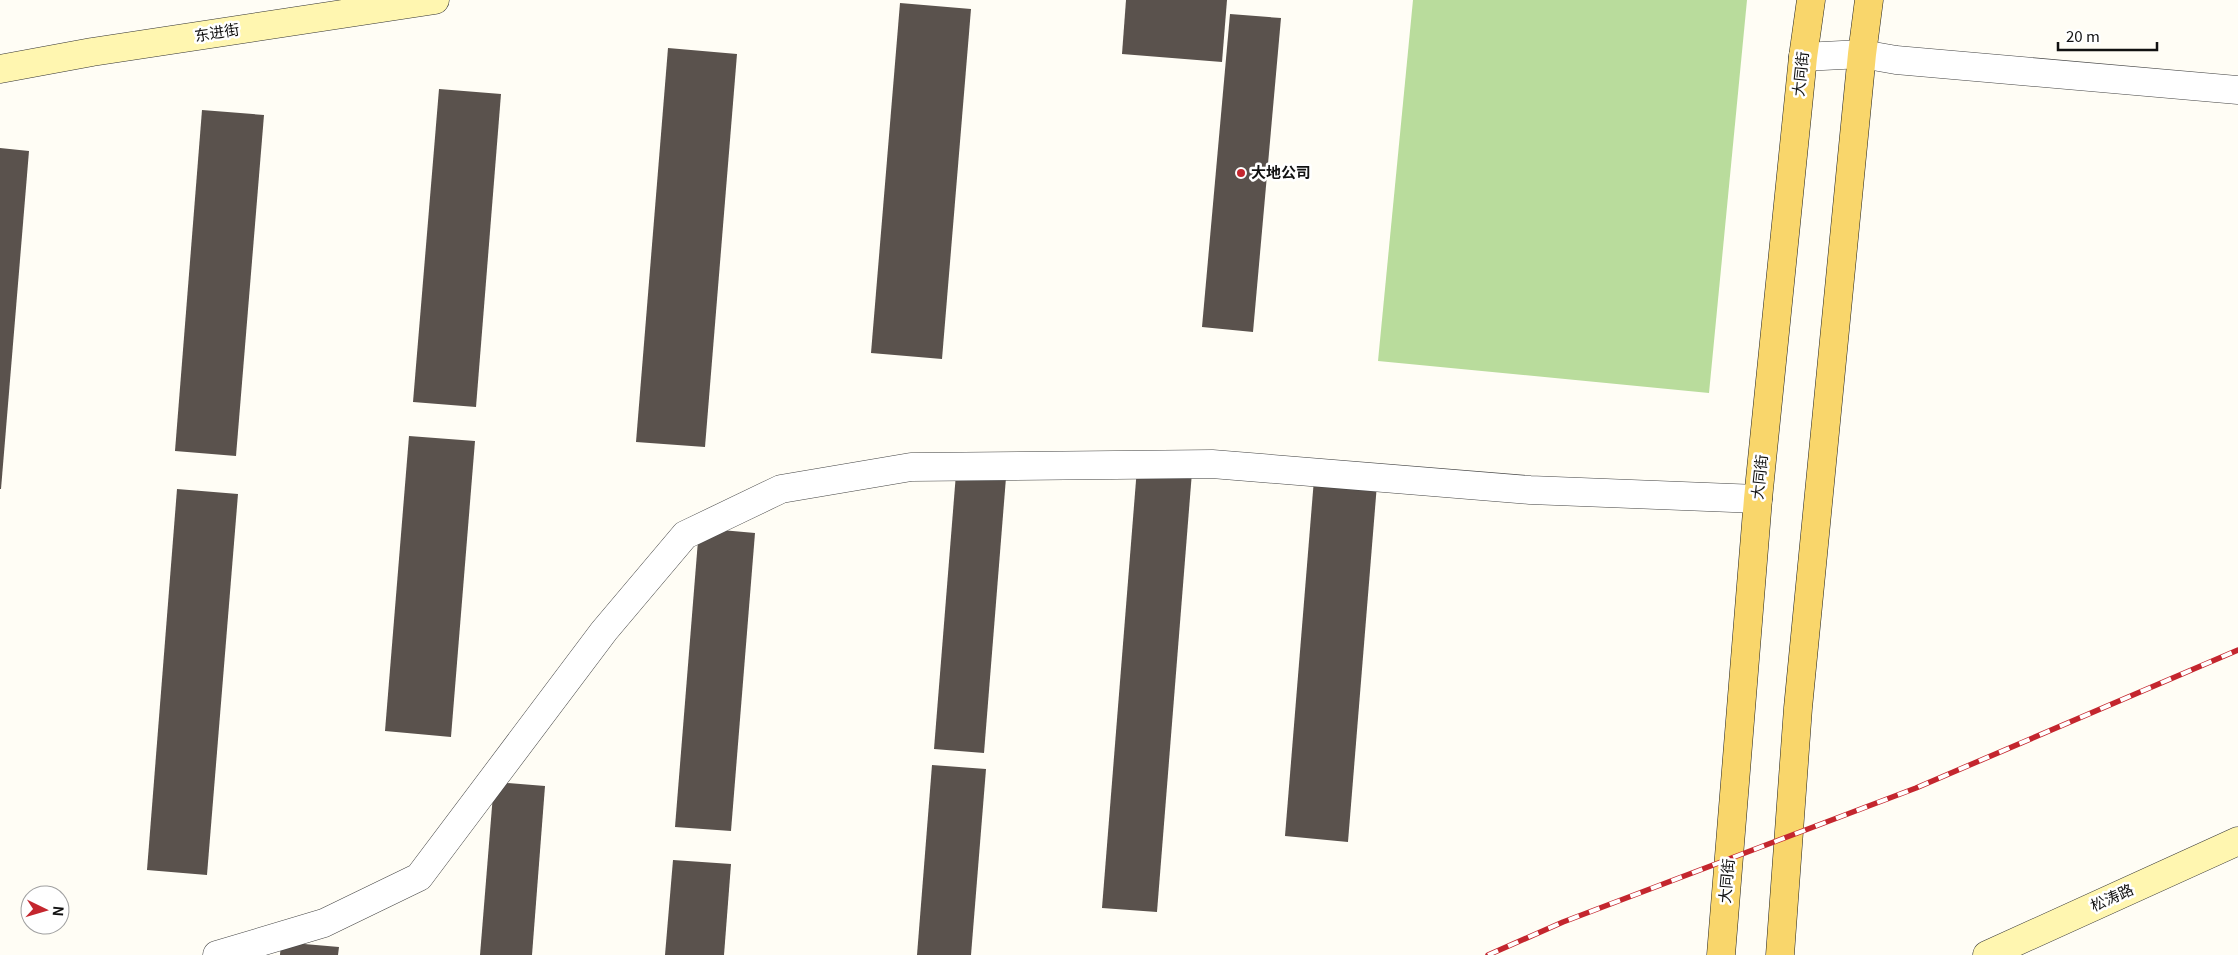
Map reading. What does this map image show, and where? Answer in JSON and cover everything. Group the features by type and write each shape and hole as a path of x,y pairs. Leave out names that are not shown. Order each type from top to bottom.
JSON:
{"main road":[{"name":"东进街","path":"0,69 92,52 435,0"},
{"name":"大同街","path":"1721,955 1758,499 1803,57 1811,0"},
{"path":"1780,955 1798,708 1862,54 1869,0"},
{"name":"松涛路","path":"1987,955 2238,841"}],"street":[{"path":"1803,57 1862,54 1896,60 2238,90"},
{"path":"217,955 324,923 419,877 604,632 685,535 781,489 911,467 1212,464 1530,490 1758,499"}],"green space":[{"path":"1413,0 1747,0 1709,393 1378,361"}],"building":[{"path":"1126,0 1227,0 1222,62 1122,54"},
{"path":"900,3 971,9 942,359 871,353"},
{"name":"大地公司","path":"1230,14 1281,18 1253,332 1202,327"},
{"path":"668,48 737,54 705,447 636,442"},
{"path":"439,89 501,94 476,407 413,402"},
{"path":"202,110 264,115 236,456 175,451"},
{"path":"0,148 29,151 1,489 0,489"},
{"path":"409,436 475,441 451,737 385,731"},
{"path":"957,461 1007,465 984,753 934,749"},
{"path":"1137,468 1192,472 1157,912 1102,908"},
{"path":"1314,479 1377,484 1348,842 1285,836"},
{"path":"177,489 238,494 207,875 147,870"},
{"path":"699,528 755,533 731,831 675,827"},
{"path":"932,765 986,769 971,955 917,955"},
{"path":"494,782 545,786 532,955 480,955"},
{"path":"673,860 731,864 724,955 665,955"},
{"path":"281,942 339,947 338,955 280,955"}],"railway":[{"path":"1488,955 1563,922 1916,788 2238,650"}],"place":[{"name":"大地公司","path":"1241,173"}]}
